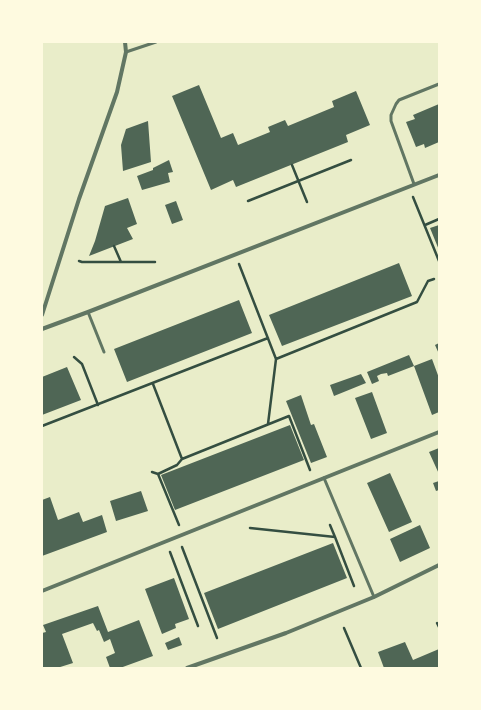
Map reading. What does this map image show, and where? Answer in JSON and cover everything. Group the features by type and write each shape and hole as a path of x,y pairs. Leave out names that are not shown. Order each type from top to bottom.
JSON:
{"street":[{"path":"42,315 79,199 117,92 126,52 125,42"},
{"path":"42,329 439,175"},
{"path":"42,591 439,432"},
{"path":"187,668 286,633 374,597 439,566"}],"lane":[{"path":"126,52 156,42"},
{"path":"414,184 391,121 391,115 399,100 439,84"},
{"path":"88,312 104,352"},
{"path":"324,478 374,597"}],"path":[{"path":"248,201 351,160"},
{"path":"292,165 307,202"},
{"path":"413,197 439,261"},
{"path":"424,225 439,219"},
{"path":"114,246 121,262"},
{"path":"235,254 276,359 268,424"},
{"path":"79,261 155,262"},
{"path":"276,359 417,302 428,281 434,279"},
{"path":"42,426 268,338"},
{"path":"74,357 82,364 98,405"},
{"path":"153,384 182,459"},
{"path":"152,472 158,474 177,465 182,459 289,416 310,470"},
{"path":"158,474 182,534"},
{"path":"250,528 335,538 354,586"},
{"path":"177,536 217,638"},
{"path":"166,541 198,626"},
{"path":"437,623 439,627"},
{"path":"344,628 361,668"}],"building":[{"path":"199,85 221,138 233,133 238,145 270,132 268,127 285,120 288,126 334,107 332,101 356,91 370,125 346,135 348,142 236,187 233,180 211,190 172,96"},
{"path":"439,104 439,142 425,148 424,144 416,147 406,122 415,119 413,115"},
{"path":"148,121 151,162 123,171 121,145 126,129"},
{"path":"169,160 173,172 168,173 170,182 142,190 137,176 153,170 153,168"},
{"path":"128,198 137,224 127,228 133,239 89,256 105,206"},
{"path":"176,201 183,220 172,224 165,205"},
{"path":"439,225 439,250 430,228"},
{"path":"399,263 412,296 282,346 269,315"},
{"path":"239,300 252,333 127,382 114,349"},
{"path":"439,343 439,354 435,345"},
{"path":"409,355 414,366 388,376 387,373 381,374 377,376 379,381 372,384 367,372"},
{"path":"432,359 439,378 439,412 432,415 414,366"},
{"path":"67,367 81,400 42,415 42,377"},
{"path":"361,374 366,383 334,396 330,385"},
{"path":"372,392 387,433 371,439 355,398"},
{"path":"301,395 311,425 314,424 327,457 311,463 286,401"},
{"path":"290,425 304,460 175,510 161,475"},
{"path":"439,448 439,474 429,452"},
{"path":"390,473 412,522 389,532 367,483"},
{"path":"439,481 439,490 436,491 433,483"},
{"path":"141,491 148,511 116,521 110,501"},
{"path":"50,497 58,520 79,512 83,522 102,515 107,532 42,556 42,500"},
{"path":"420,525 430,548 400,562 390,539"},
{"path":"333,543 347,578 218,629 204,593"},
{"path":"174,578 189,619 175,624 176,628 162,634 145,589"},
{"path":"98,606 108,632 139,620 153,656 120,668 110,668 106,657 115,653 110,639 104,642 99,630 97,631 93,623 62,634 73,663 57,668 42,668 42,633 46,632 43,625"},
{"path":"179,637 182,645 168,650 165,643"},
{"path":"405,642 413,660 439,649 439,668 384,668 378,652"}]}
